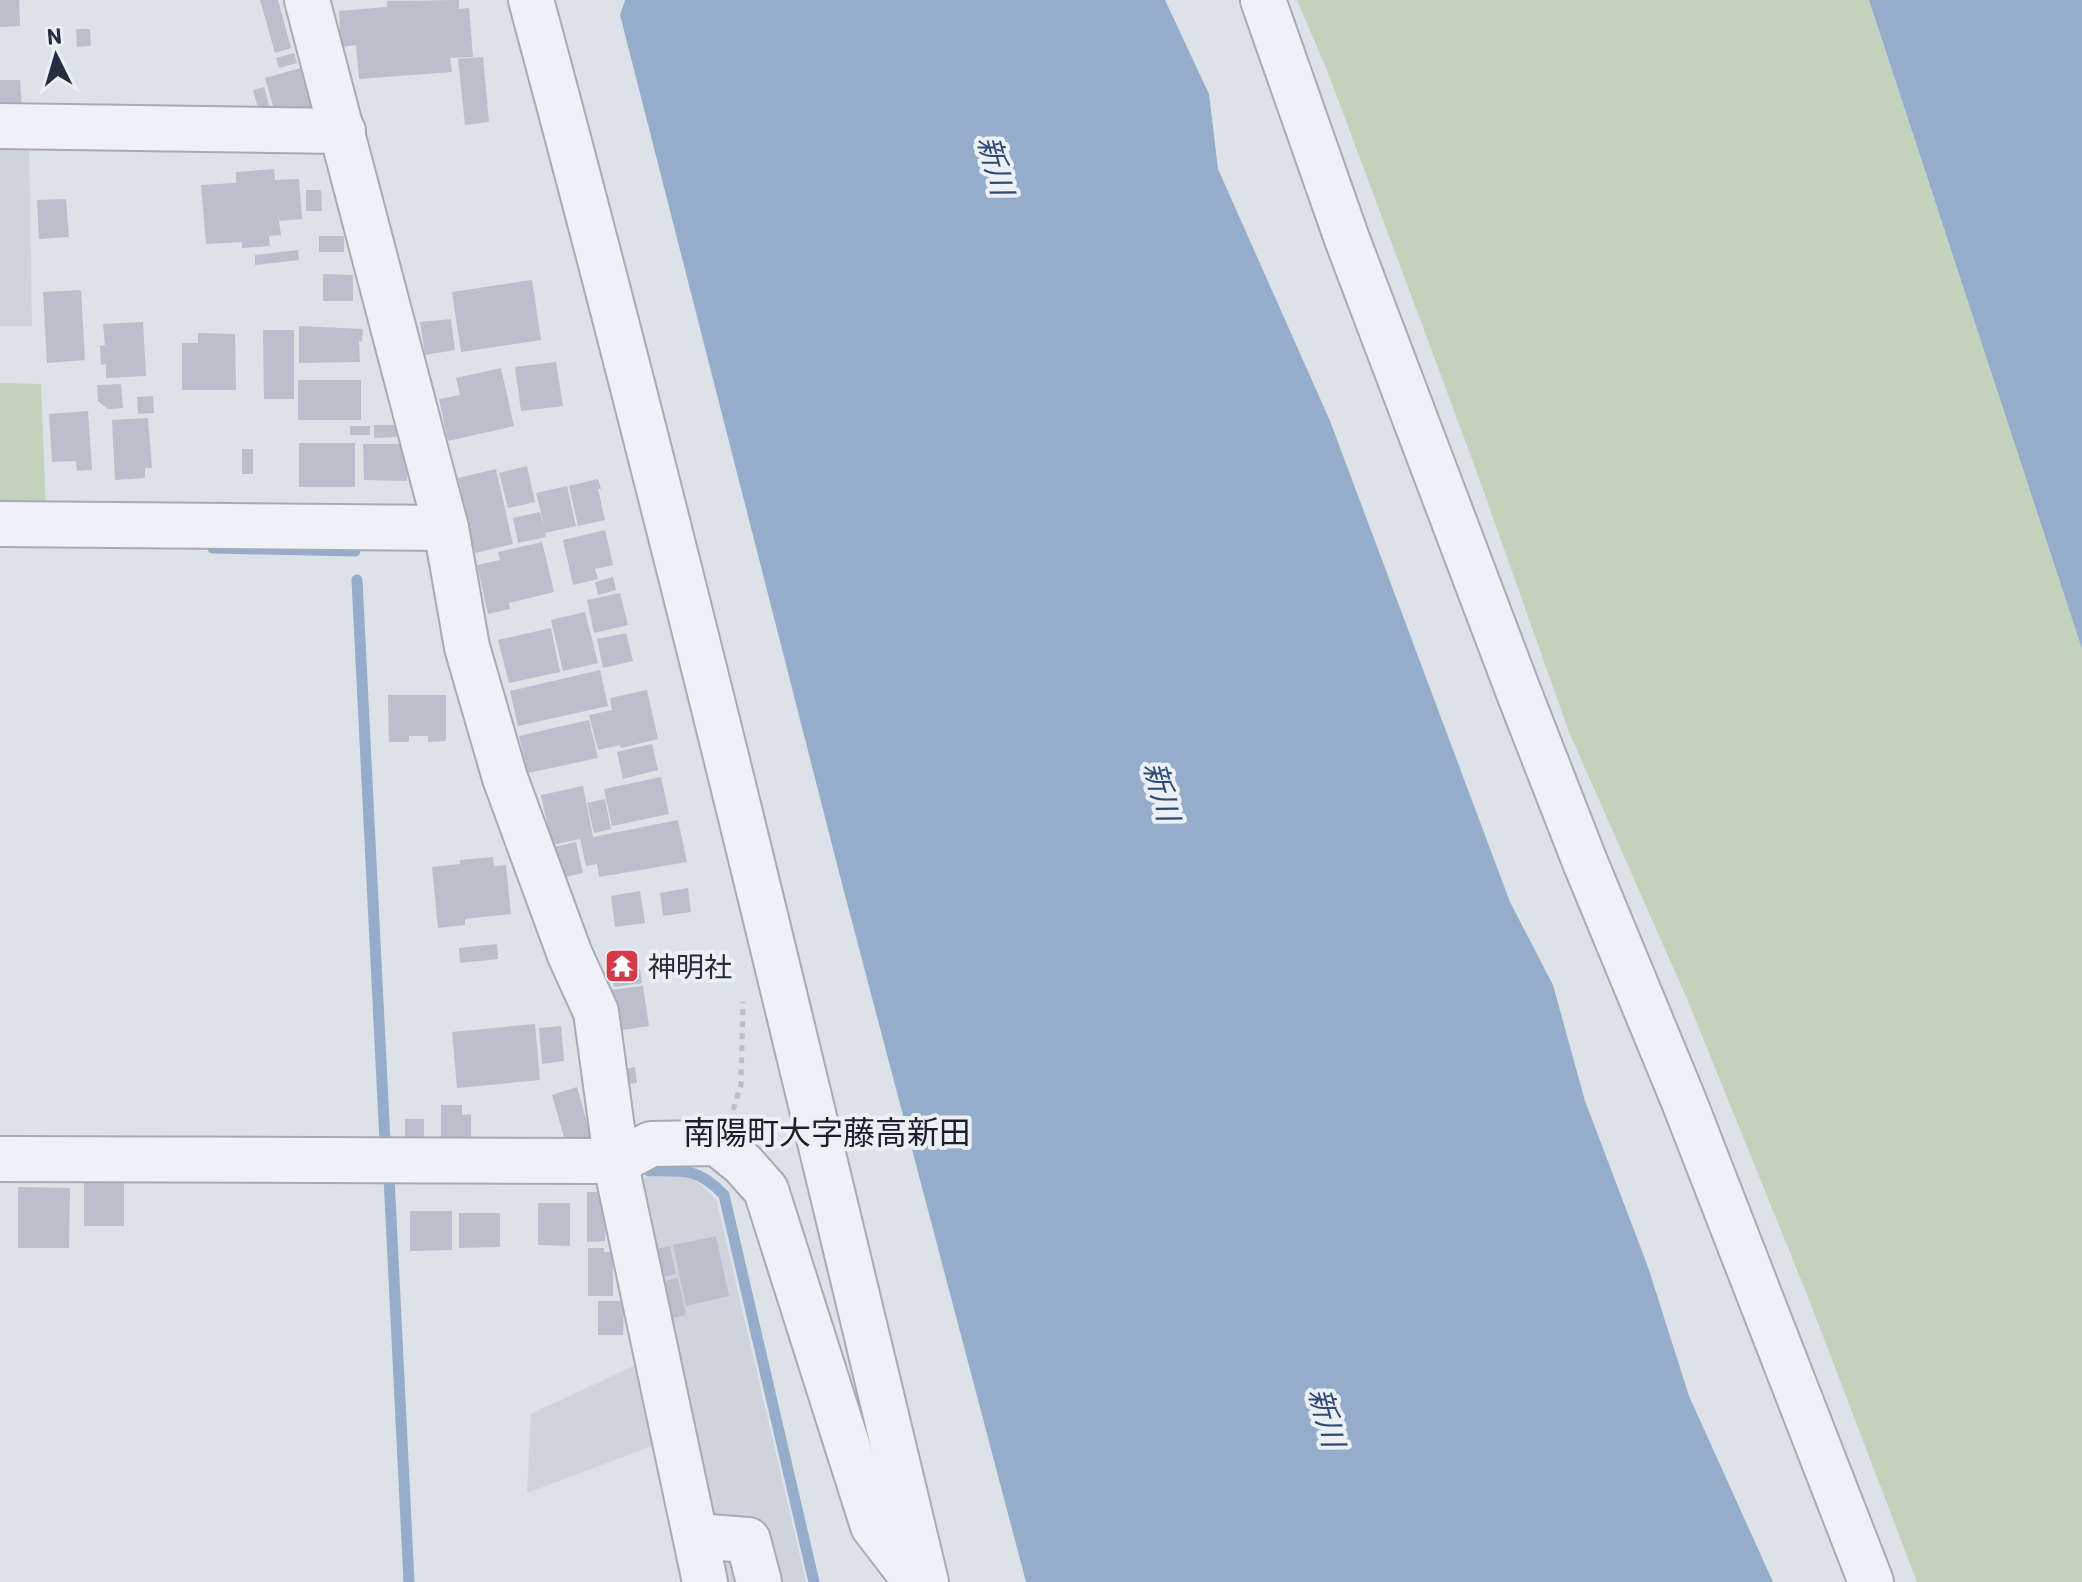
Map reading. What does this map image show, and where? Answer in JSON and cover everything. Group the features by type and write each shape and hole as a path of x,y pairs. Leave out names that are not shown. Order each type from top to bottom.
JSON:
{"street":[{"path":"307,0 446,528 467,647 505,778 570,955 596,1012 619,1161 619,1179 705,1582"},
{"path":"531,0 590,219 762,900 926,1582"},
{"path":"1263,0 1347,239 1530,721 1683,1099 1871,1582"},
{"path":"0,126 343,131"},
{"path":"0,524 446,528"},
{"path":"0,1159 619,1161 651,1144 717,1143 743,1164 766,1190 873,1526 916,1582"},
{"path":"696,1536 748,1540 759,1582"}],"path":[{"path":"717,1143 730,1120 741,1085 744,991"}],"shaded area":[{"path":"0,144 29,144 32,326 0,326"},
{"path":"666,1175 694,1179 716,1199 806,1582 721,1582 636,1179"},
{"path":"642,1362 657,1444 527,1493 531,1414"}],"green space":[{"path":"1297,0 1869,0 2082,649 2082,1582 1917,1582 1810,1302 1688,1001 1569,732 1475,467 1329,75"},
{"path":"0,383 41,384 46,516 0,514"}],"water":[{"name":"新川","path":"625,0 1165,0 1209,94 1218,169 1330,421 1510,902 1553,985 1585,1101 1648,1267 1689,1396 1773,1582 1026,1582 841,880 620,15"},
{"path":"1869,0 2082,0 2082,649"}],"building":[{"path":"0,0 19,0 20,26 0,27"},
{"path":"260,0 278,0 291,48 275,53"},
{"path":"459,0 459,9 469,8 473,57 450,58 452,72 359,79 356,45 341,47 339,11 387,7 387,1"},
{"path":"76,29 90,29 91,46 77,47"},
{"path":"294,53 297,63 279,68 276,58"},
{"path":"483,57 489,122 465,125 458,59"},
{"path":"304,67 315,106 276,116 265,78"},
{"path":"0,80 20,80 22,109 0,110"},
{"path":"264,87 271,112 260,115 253,90"},
{"path":"274,169 275,180 299,179 302,219 279,221 281,235 269,236 270,246 242,248 242,242 206,244 201,185 236,183 236,172"},
{"path":"306,190 321,190 322,211 306,211"},
{"path":"66,199 69,237 39,239 37,200"},
{"path":"319,236 344,236 344,252 319,252"},
{"path":"298,250 299,260 255,265 255,255"},
{"path":"323,274 353,275 353,301 323,301"},
{"path":"532,280 541,340 461,352 452,292"},
{"path":"81,290 85,360 47,363 43,292"},
{"path":"451,319 455,350 425,355 420,322"},
{"path":"143,322 146,376 106,378 106,364 101,365 100,346 105,345 103,324"},
{"path":"299,326 363,329 362,342 359,341 360,362 299,363"},
{"path":"263,330 294,330 294,399 264,399"},
{"path":"198,333 235,334 236,390 182,390 182,343 198,343"},
{"path":"556,362 563,406 521,411 515,367"},
{"path":"501,368 514,426 448,441 439,399 460,395 456,378"},
{"path":"298,380 361,380 361,420 298,420"},
{"path":"121,384 123,408 108,409 98,401 97,385"},
{"path":"153,396 154,413 138,414 137,397"},
{"path":"88,411 92,470 77,471 76,461 52,462 49,414"},
{"path":"148,418 152,468 145,468 145,478 115,480 112,420"},
{"path":"374,425 398,425 398,437 374,438"},
{"path":"350,426 370,426 370,435 350,435"},
{"path":"299,443 355,443 355,487 299,487"},
{"path":"363,444 407,444 407,481 364,480"},
{"path":"242,449 253,449 253,474 242,474"},
{"path":"527,466 535,502 508,508 499,473"},
{"path":"496,469 513,544 475,553 458,478"},
{"path":"598,479 605,520 578,526 569,486"},
{"path":"567,486 576,526 518,543 513,518 540,512 545,529 536,493"},
{"path":"605,530 613,565 595,569 598,579 573,585 563,540"},
{"path":"542,542 554,592 509,603 510,609 488,614 477,565 500,560 498,552"},
{"path":"613,577 616,590 598,595 595,582"},
{"path":"620,593 628,625 594,633 587,600"},
{"path":"585,612 598,663 563,671 551,620"},
{"path":"551,628 560,672 509,683 498,640"},
{"path":"626,633 633,661 603,668 597,639"},
{"path":"600,670 608,706 518,726 510,691"},
{"path":"647,690 658,739 598,750 589,715 612,710 610,698"},
{"path":"388,695 446,695 446,741 428,742 428,736 409,736 409,742 389,742"},
{"path":"589,720 598,758 528,773 519,736"},
{"path":"652,744 658,770 623,779 617,752"},
{"path":"661,777 669,814 612,826 604,789"},
{"path":"583,786 593,837 678,820 687,862 599,877 597,864 586,866 580,839 552,845 541,795"},
{"path":"605,799 611,829 594,833 587,803"},
{"path":"576,842 583,873 561,878 554,847"},
{"path":"493,857 494,866 506,865 511,914 465,919 465,925 438,928 432,867"},
{"path":"688,888 691,912 663,916 660,893"},
{"path":"640,891 645,923 615,927 611,896"},
{"path":"497,944 498,959 460,963 459,948"},
{"path":"626,953 628,970 640,969 642,983 614,987 614,955"},
{"path":"643,986 649,1026 617,1031 611,990"},
{"path":"535,1024 540,1080 457,1088 452,1032"},
{"path":"561,1026 564,1061 542,1064 539,1028"},
{"path":"635,1067 637,1083 628,1084 626,1069"},
{"path":"577,1087 591,1137 566,1144 552,1095"},
{"path":"441,1105 462,1105 462,1115 471,1114 471,1137 441,1137"},
{"path":"405,1119 424,1119 424,1142 405,1142"},
{"path":"84,1178 124,1179 124,1226 84,1226"},
{"path":"18,1187 70,1188 69,1248 18,1248"},
{"path":"587,1192 606,1192 605,1241 587,1242"},
{"path":"538,1203 570,1203 570,1246 538,1245"},
{"path":"410,1211 452,1211 452,1250 410,1251"},
{"path":"459,1213 500,1213 500,1247 459,1248"},
{"path":"716,1236 729,1296 686,1306 673,1245"},
{"path":"670,1246 676,1274 662,1277 656,1249"},
{"path":"588,1248 604,1248 604,1252 613,1252 613,1296 588,1296"},
{"path":"678,1278 686,1315 672,1318 664,1281"},
{"path":"598,1301 624,1301 623,1335 598,1335"}],"waterway":[{"path":"213,548 355,551"},
{"path":"357,580 385,1142"},
{"path":"649,1171 690,1172 707,1180 724,1195 814,1582"},
{"path":"389,1177 409,1582"}],"place":[{"name":"神明社","path":"622,966"}],"district":[{"name":"南陽町大字藤高新田","path":"827,1131"}]}
